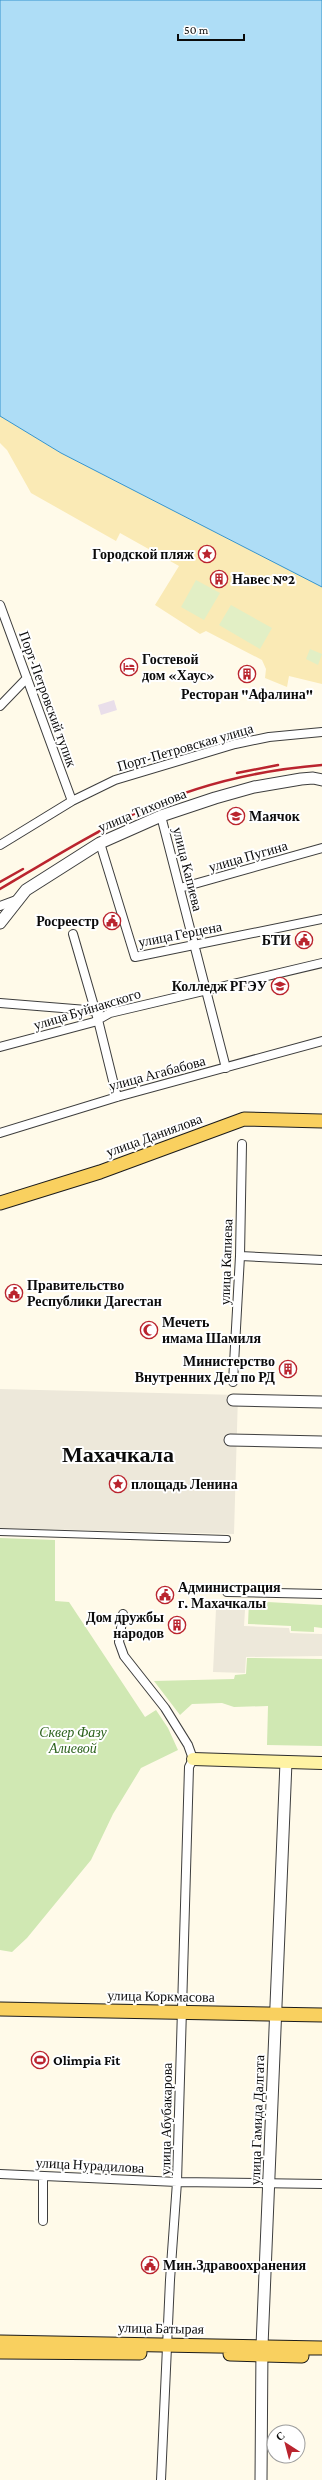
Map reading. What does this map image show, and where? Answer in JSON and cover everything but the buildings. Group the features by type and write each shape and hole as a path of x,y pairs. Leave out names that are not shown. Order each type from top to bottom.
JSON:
{"main road":[{"name":"улица Даниялова","path":"0,1204 100,1173 243,1122 322,1123"},
{"path":"193,1759 322,1763"},
{"name":"улица Коркмасова","path":"0,2008 277,2016 322,2015"},
{"name":"улица Батырая","path":"0,2342 263,2351 322,2356"},
{"name":"улица Батырая","path":"0,2352 168,2348"},
{"name":"улица Батырая","path":"263,2351 322,2348"}],"street":[{"name":"Порт-Петровский тупик","path":"0,605 72,802"},
{"path":"0,706 27,678"},
{"name":"Порт-Петровская улица","path":"0,845 72,802 115,780 170,762 235,744 268,737 322,732"},
{"name":"улица Тихонова","path":"0,924 26,890 100,842 162,816 254,787 301,779 313,778 322,780"},
{"name":"улица Капиева","path":"162,816 193,945 226,1068"},
{"name":"улица Герцена","path":"100,842 135,957 322,919"},
{"name":"улица Пугина","path":"180,888 322,848"},
{"path":"0,906 19,898"},
{"path":"73,934 98,1020 117,1097"},
{"name":"улица Буйнакского","path":"0,1047 98,1020 110,1013 322,963"},
{"path":"0,1003 110,1013"},
{"name":"улица Агабабова","path":"0,1133 117,1097 322,1041"},
{"name":"улица Капиева","path":"233,1382 240,1256 242,1144"},
{"path":"240,1256 322,1260"},
{"path":"233,1400 322,1402"},
{"path":"230,1440 322,1442"},
{"path":"0,1532 227,1539"},
{"path":"227,1592 322,1594"},
{"path":"123,1614 120,1642 124,1656 165,1708 188,1745 193,1759"},
{"name":"улица Абубакарова","path":"161,2480 170,2280 177,2182 181,2013 190,1767 193,1759"},
{"name":"улица Гамида Далгата","path":"261,2480 263,2351 286,1762"},
{"name":"улица Нурадилова","path":"0,2174 177,2182 322,2184"},
{"path":"43,2176 43,2221"}],"shaded area":[{"path":"114,700 117,710 101,715 98,705"},
{"name":"площадь Ленина","path":"0,1389 238,1395 234,1534 0,1528"},
{"path":"216,1609 245,1610 244,1626 289,1628 290,1633 322,1634 322,1656 246,1657 245,1673 213,1672"}],"green space":[{"path":"196,580 220,593 204,620 181,607"},
{"path":"231,605 272,628 260,649 219,625"},
{"path":"310,649 322,654 318,665 306,659"},
{"name":"Сквер Фазу Алиевой","path":"0,1538 55,1540 55,1601 69,1602 145,1717 156,1710 168,1728 178,1750 141,1768 113,1814 91,1860 27,1938 12,1952 0,1950"},
{"path":"249,1601 322,1605 322,1628 314,1627 314,1632 291,1631 291,1626 248,1624"},
{"path":"247,1658 322,1659 322,1746 267,1745 268,1706 234,1707 222,1703 192,1704 180,1715 154,1681 234,1679 235,1675 246,1674"}],"sand":[{"name":"Городской пляж","path":"0,416 61,453 322,587 322,684 289,676 287,687 265,678 266,669 262,660 206,631 200,634 155,605 179,566 120,533 116,541 31,493 7,450 0,443"}],"water":[{"path":"0,0 322,0 322,587 61,453 0,416"}],"railway":[{"path":"237,773 278,765"},
{"path":"0,889 104,829 161,802 206,786 229,780 299,767 322,765"},
{"path":"0,882 23,869"}],"place":[{"name":"Городской пляж","path":"207,554"},
{"name":"Навес №2","path":"219,579"},
{"name":"Гостевой дом «Хаус»","path":"129,667"},
{"name":"Ресторан \"Афалина\"","path":"247,674"},
{"name":"Маячок","path":"236,816"},
{"name":"Росреестр","path":"112,921"},
{"name":"БТИ","path":"304,940"},
{"name":"Колледж РГЭУ","path":"280,986"},
{"name":"Правительство Республики Дагестан","path":"14,1293"},
{"name":"Мечеть имама Шамиля","path":"149,1330"},
{"name":"Министерство Внутренних Дел по РД","path":"288,1369"},
{"name":"площадь Ленина","path":"118,1484"},
{"name":"Администрация г. Махачкалы","path":"165,1595"},
{"name":"Дом дружбы народов","path":"177,1625"},
{"name":"Olimpia Fit","path":"40,2060"},
{"name":"Мин.Здравоохранения","path":"150,2265"}],"district":[{"name":"Махачкала","path":"118,1454"}]}
